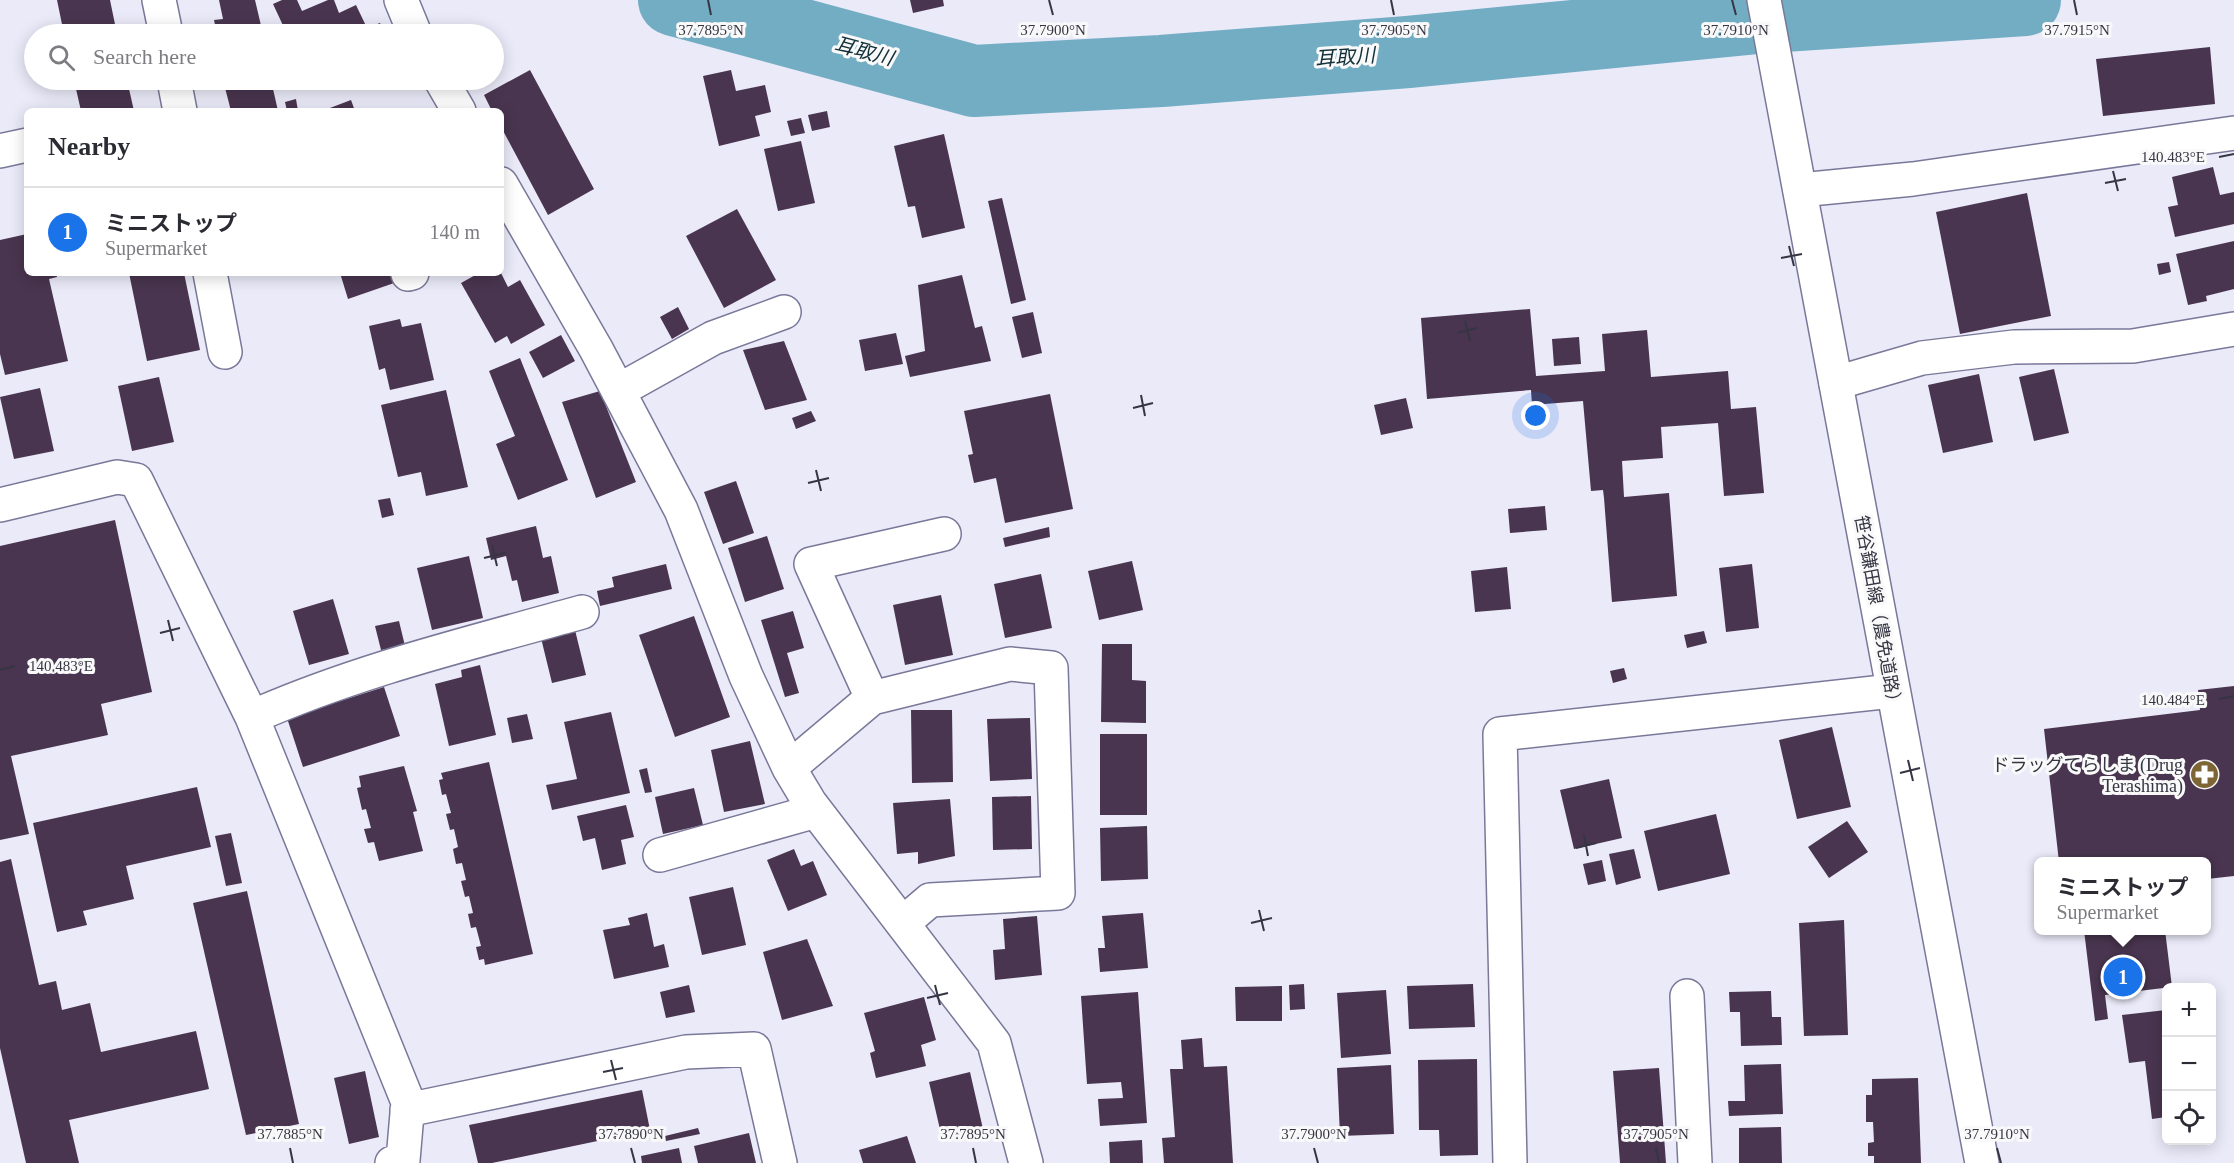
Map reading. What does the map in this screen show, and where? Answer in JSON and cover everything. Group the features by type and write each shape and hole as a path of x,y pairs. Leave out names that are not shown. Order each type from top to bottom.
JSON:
{"street":[{"path":"159,0 164,24"},
{"path":"401,0 411,24"},
{"name":"笹谷鎌田線（農免道路）","path":"1764,0 1982,1163"},
{"path":"176,90 179,108"},
{"path":"447,90 457,108"},
{"path":"1800,189 1913,179 2234,133"},
{"path":"0,151 24,146"},
{"path":"504,196 512,227 618,391 681,510 746,676 789,768 816,811 994,1043 1026,1163"},
{"path":"211,276 225,352"},
{"path":"618,391 713,338 784,312"},
{"path":"1836,383 1922,358 2014,347 2133,346 2234,329"},
{"path":"0,505 117,477 136,480 252,717 408,1102 402,1160 392,1163"},
{"path":"872,698 811,564 944,534"},
{"path":"252,717 288,701 392,665 582,612"},
{"path":"789,768 872,698 1010,664 1050,668 1058,893 930,900 903,923"},
{"path":"1510,1163 1500,734 1892,691"},
{"path":"660,855 816,811"},
{"path":"1687,996 1695,1163"},
{"path":"407,1110 686,1052 754,1049 780,1163"}],"building":[{"path":"57,0 110,0 115,24 62,24"},
{"path":"219,0 255,0 261,24 215,24 214,20 223,19"},
{"path":"282,0 297,0 302,11 328,0 334,0 339,13 356,5 365,24 282,24 273,4"},
{"path":"910,0 943,0 944,6 913,13"},
{"path":"2210,47 2215,104 2103,116 2096,59"},
{"path":"530,70 594,189 548,215 504,133 504,108 490,108 484,95 493,90 504,90 504,84"},
{"path":"731,70 736,91 765,85 771,112 755,116 760,136 719,146 703,76"},
{"path":"76,90 129,90 133,108 80,108"},
{"path":"226,90 273,90 277,108 230,108"},
{"path":"296,99 298,108 286,108 285,102"},
{"path":"351,100 354,108 330,108"},
{"path":"827,111 830,127 812,131 808,115"},
{"path":"801,118 805,133 791,136 787,121"},
{"path":"944,134 965,228 922,238 915,206 908,207 894,146"},
{"path":"801,141 815,203 778,211 764,149"},
{"path":"2213,167 2220,195 2234,192 2234,224 2175,237 2168,207 2178,205 2172,177"},
{"path":"2027,193 2051,316 1960,334 1936,212"},
{"path":"1002,198 1026,300 1011,304 988,201"},
{"path":"737,209 776,280 724,308 686,236"},
{"path":"24,235 24,276 57,276 49,279 68,361 5,375 0,354 0,240"},
{"path":"2234,241 2234,289 2206,296 2207,301 2188,305 2176,254"},
{"path":"2169,262 2171,272 2159,275 2157,264"},
{"path":"962,275 975,328 982,326 991,361 910,377 905,356 925,351 918,285"},
{"path":"130,276 185,276 200,350 147,361"},
{"path":"341,276 395,276 397,282 348,299"},
{"path":"474,276 502,276 508,287 520,280 545,325 511,344 507,336 495,343 461,283"},
{"path":"678,307 689,329 672,339 660,317"},
{"path":"1530,309 1536,376 1605,371 1602,334 1647,330 1651,377 1728,371 1731,409 1756,407 1764,493 1724,496 1718,423 1661,427 1663,458 1622,461 1624,497 1669,493 1677,596 1612,602 1603,490 1591,491 1583,401 1532,405 1531,390 1427,399 1421,318"},
{"path":"1033,312 1042,353 1022,358 1012,317"},
{"path":"400,319 402,327 421,323 434,380 390,390 385,368 379,370 369,326"},
{"path":"896,333 903,364 865,371 859,340"},
{"path":"561,335 575,361 543,378 529,352"},
{"path":"1579,337 1581,364 1554,366 1552,339"},
{"path":"784,341 807,400 765,410 743,350"},
{"path":"520,358 568,480 518,500 496,444 515,436 489,371"},
{"path":"2054,369 2069,433 2034,441 2019,377"},
{"path":"1979,374 1993,442 1943,453 1928,385"},
{"path":"159,377 174,442 132,451 118,386"},
{"path":"40,388 54,451 14,459 0,397"},
{"path":"446,390 468,487 426,496 421,472 398,477 381,405"},
{"path":"600,391 636,482 596,498 562,402"},
{"path":"1050,394 1073,509 1005,523 996,478 974,483 968,455 973,454 964,411"},
{"path":"1406,398 1413,428 1381,435 1374,405"},
{"path":"811,411 816,421 796,429 792,418"},
{"path":"736,481 754,533 723,544 704,492"},
{"path":"390,498 394,515 382,518 378,500"},
{"path":"1545,506 1547,530 1510,533 1508,509"},
{"path":"115,520 152,692 101,704 108,735 11,756 29,834 0,840 0,546"},
{"path":"536,526 543,558 551,556 559,593 522,602 517,580 512,581 506,556 491,560 486,538"},
{"path":"1049,527 1050,537 1005,547 1003,538"},
{"path":"767,536 784,589 745,602 728,548"},
{"path":"469,556 483,618 432,630 417,568"},
{"path":"1132,561 1143,610 1099,620 1088,571"},
{"path":"666,564 672,589 600,606 597,591 614,587 612,577"},
{"path":"1752,564 1759,628 1726,632 1719,568"},
{"path":"1507,567 1511,609 1475,612 1471,571"},
{"path":"1041,574 1052,628 1005,638 994,584"},
{"path":"941,595 953,655 905,665 893,605"},
{"path":"333,599 349,654 309,665 293,611"},
{"path":"793,611 804,648 787,653 799,693 785,697 761,620"},
{"path":"694,616 730,717 675,737 639,635"},
{"path":"399,621 405,646 381,650 375,626"},
{"path":"575,630 586,675 552,683 541,638"},
{"path":"1704,631 1707,643 1687,648 1684,635"},
{"path":"1102,644 1132,644 1132,680 1146,681 1146,723 1101,722"},
{"path":"480,665 496,735 449,746 435,684 462,677 461,670"},
{"path":"1624,668 1627,679 1613,683 1610,671"},
{"path":"2234,686 2234,876 2211,879 2211,857 2058,857 2044,729 2200,710 2198,690"},
{"path":"384,687 400,736 303,767 287,718"},
{"path":"911,710 952,710 953,782 912,783"},
{"path":"611,712 630,793 552,810 546,785 577,779 564,722"},
{"path":"527,714 533,739 512,743 507,718"},
{"path":"1030,718 1032,779 990,781 987,719"},
{"path":"1832,727 1851,807 1797,819 1779,740"},
{"path":"1100,734 1147,734 1147,815 1100,815"},
{"path":"750,741 765,804 724,812 711,750"},
{"path":"489,762 533,954 485,965 484,959 479,960 476,947 481,946 476,927 471,928 468,914 473,913 469,896 465,897 461,881 466,880 462,863 456,864 453,849 458,847 454,829 450,830 446,814 451,813 446,794 442,795 439,780 443,779 441,773"},
{"path":"404,766 417,811 413,812 423,851 379,861 374,842 368,843 364,829 371,828 366,809 362,810 357,788 361,787 359,776"},
{"path":"647,768 652,792 645,793 639,770"},
{"path":"1609,779 1622,838 1574,849 1560,790"},
{"path":"197,787 211,847 126,866 134,899 83,911 87,925 57,932 33,823"},
{"path":"694,788 703,825 663,834 655,797"},
{"path":"1031,796 1032,849 993,850 992,797"},
{"path":"950,799 955,856 918,864 918,852 897,854 893,803"},
{"path":"626,805 634,837 621,840 626,864 602,870 595,838 583,841 577,816"},
{"path":"1716,814 1730,874 1658,891 1644,831"},
{"path":"1847,821 1868,852 1829,878 1808,847"},
{"path":"1147,826 1148,879 1101,881 1100,828"},
{"path":"231,833 242,883 226,886 215,836"},
{"path":"794,849 801,866 813,861 827,895 788,911 767,860"},
{"path":"1634,849 1641,878 1616,885 1609,854"},
{"path":"11,859 39,985 56,981 62,1010 90,1003 101,1052 196,1031 209,1089 69,1120 79,1163 26,1163 0,1048 0,862"},
{"path":"1602,860 1606,881 1588,885 1583,864"},
{"path":"733,887 746,945 702,955 689,897"},
{"path":"247,891 299,1124 246,1135 193,903"},
{"path":"647,913 654,947 664,944 669,967 614,979 603,930 630,925 628,918"},
{"path":"1143,913 1148,968 1100,972 1098,948 1105,948 1102,916"},
{"path":"1037,916 1042,975 995,980 993,950 1005,949 1003,919"},
{"path":"1844,920 1848,1035 1804,1036 1799,923"},
{"path":"2085,935 2166,935 2172,983 2162,983 2162,988 2105,995 2108,1019 2095,1021"},
{"path":"807,939 833,1006 782,1020 763,952"},
{"path":"1304,984 1305,1009 1290,1010 1289,985"},
{"path":"1473,984 1475,1027 1409,1029 1407,986"},
{"path":"689,985 695,1012 666,1018 660,992"},
{"path":"1282,986 1282,1021 1236,1021 1235,987"},
{"path":"1386,990 1391,1054 1341,1058 1337,993"},
{"path":"1771,991 1772,1017 1781,1017 1782,1045 1741,1046 1740,1012 1730,1012 1729,992"},
{"path":"1138,992 1147,1123 1100,1126 1098,1099 1123,1098 1121,1082 1087,1084 1081,996"},
{"path":"924,997 936,1040 921,1045 926,1066 876,1078 870,1053 875,1051 864,1013"},
{"path":"2162,1010 2162,1118 2152,1119 2145,1061 2129,1063 2122,1015"},
{"path":"1202,1038 1204,1067 1227,1066 1233,1163 1164,1163 1162,1138 1175,1137 1170,1069 1183,1069 1181,1040"},
{"path":"1477,1059 1478,1155 1440,1156 1439,1130 1419,1130 1418,1060"},
{"path":"1781,1064 1783,1114 1729,1116 1728,1101 1745,1101 1744,1065"},
{"path":"1391,1065 1394,1134 1340,1136 1337,1068"},
{"path":"1659,1068 1666,1163 1620,1163 1613,1071"},
{"path":"365,1071 379,1137 349,1144 334,1078"},
{"path":"970,1072 983,1129 942,1138 929,1082"},
{"path":"1918,1078 1921,1163 1874,1163 1874,1156 1868,1156 1868,1143 1874,1142 1873,1122 1866,1122 1866,1095 1872,1095 1872,1079"},
{"path":"642,1090 650,1130 492,1163 478,1163 469,1125"},
{"path":"1781,1127 1782,1163 1739,1163 1739,1128"},
{"path":"698,1128 700,1134 666,1141 665,1136"},
{"path":"749,1133 756,1163 698,1163 694,1146"},
{"path":"907,1136 916,1163 863,1163 859,1150"},
{"path":"1142,1140 1143,1163 1110,1163 1109,1142"},
{"path":"679,1148 682,1163 642,1163 641,1156"}],"waterway":[{"name":"耳取川","path":"674,0 974,81 1161,71 1408,52 1768,17 2025,0"}],"place":[{"name":"ドラッグてらしま (Drug Terashima)","path":"2204,775"},
{"name":"ミニストップ","path":"2123,977"}]}
